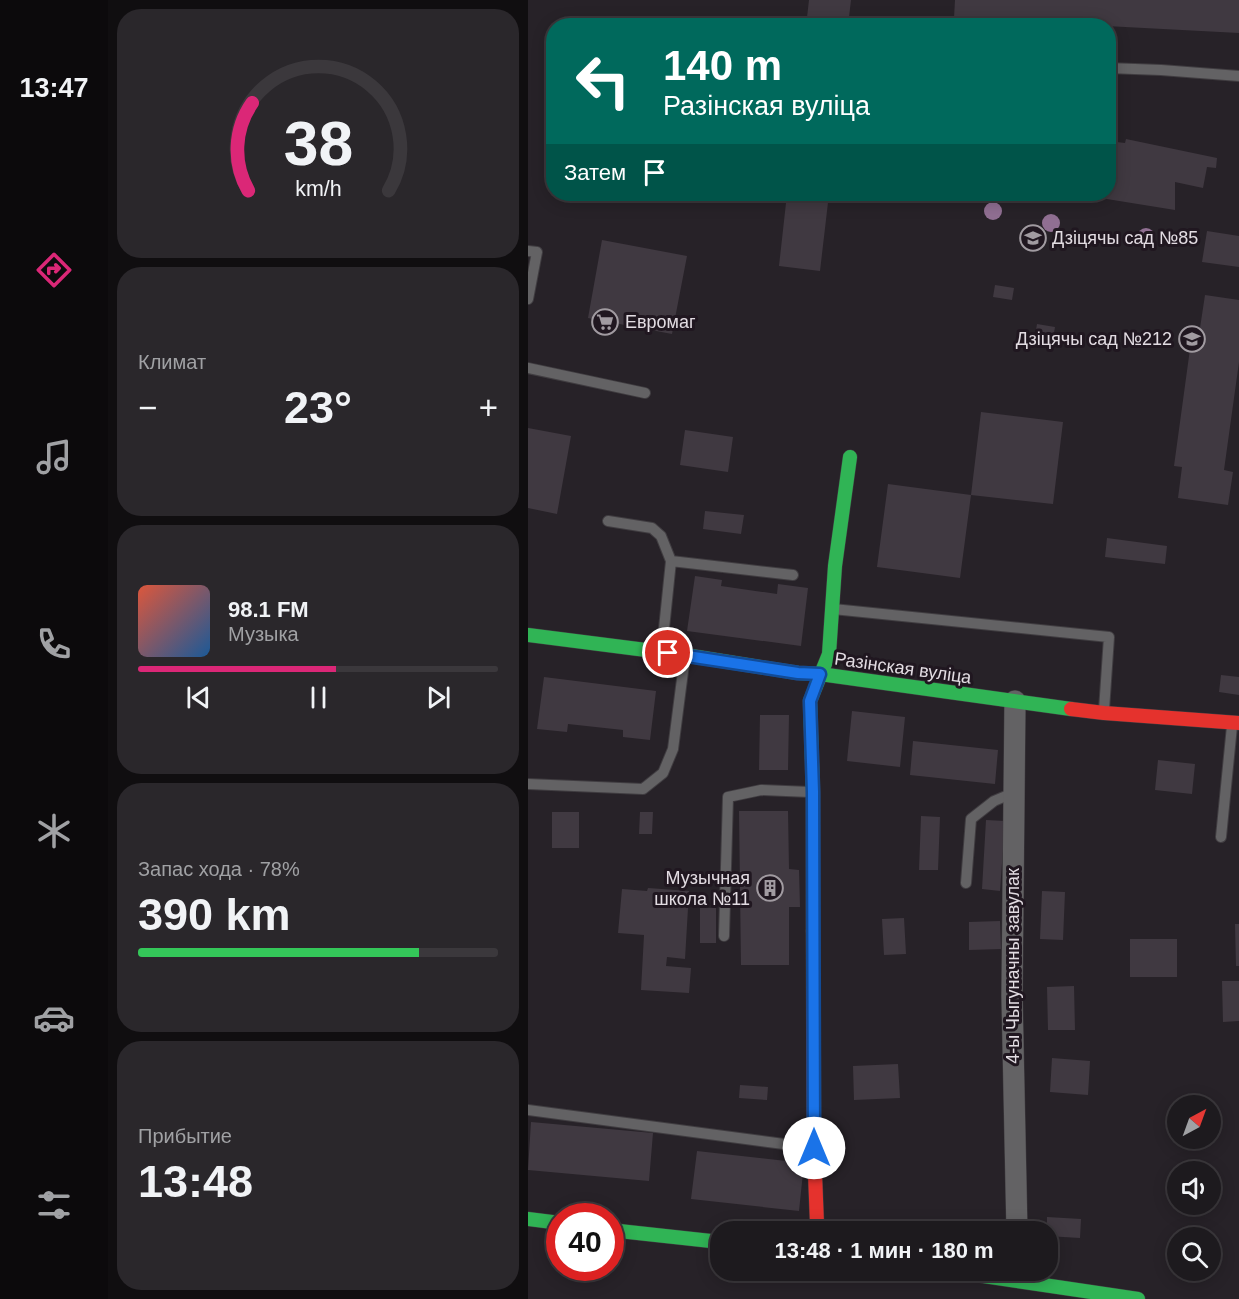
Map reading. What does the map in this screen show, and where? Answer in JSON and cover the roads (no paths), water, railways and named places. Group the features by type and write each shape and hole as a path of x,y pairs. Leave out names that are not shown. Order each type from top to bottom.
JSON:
{"street":[{"path":"817,1221 814,1148 813,792 810,701 829,654 835,566 850,457"},
{"name":"Разінская вуліца","path":"528,635 1104,713 1236,723"},
{"name":"4-ы Чыгуначны завулак","path":"1015,701 1012,996 1017,1221"},
{"path":"528,1219 546,1221"},
{"path":"624,1232 710,1241"},
{"path":"1045,1281 1138,1299"}],"lane":[{"path":"1116,68 1239,76"},
{"path":"528,251 537,252 528,299"},
{"path":"528,368 645,393"},
{"path":"608,521 652,528 661,536 671,561 663,638 668,653"},
{"path":"671,561 793,575"},
{"path":"832,609 1109,637 1104,713"},
{"path":"528,784 643,789 663,773 673,749 686,655"},
{"path":"1221,837 1236,723"},
{"path":"724,936 728,797 761,790 813,792"},
{"path":"966,883 971,819 994,801 1013,793"},
{"path":"528,1110 814,1148"}],"place":[{"name":"Дзіцячы сад №85","path":"1033,238"},
{"name":"Евромаг","path":"605,322"},
{"name":"Дзіцячы сад №212","path":"1192,339"},
{"name":"Музычная школа №11","path":"770,888"}]}
